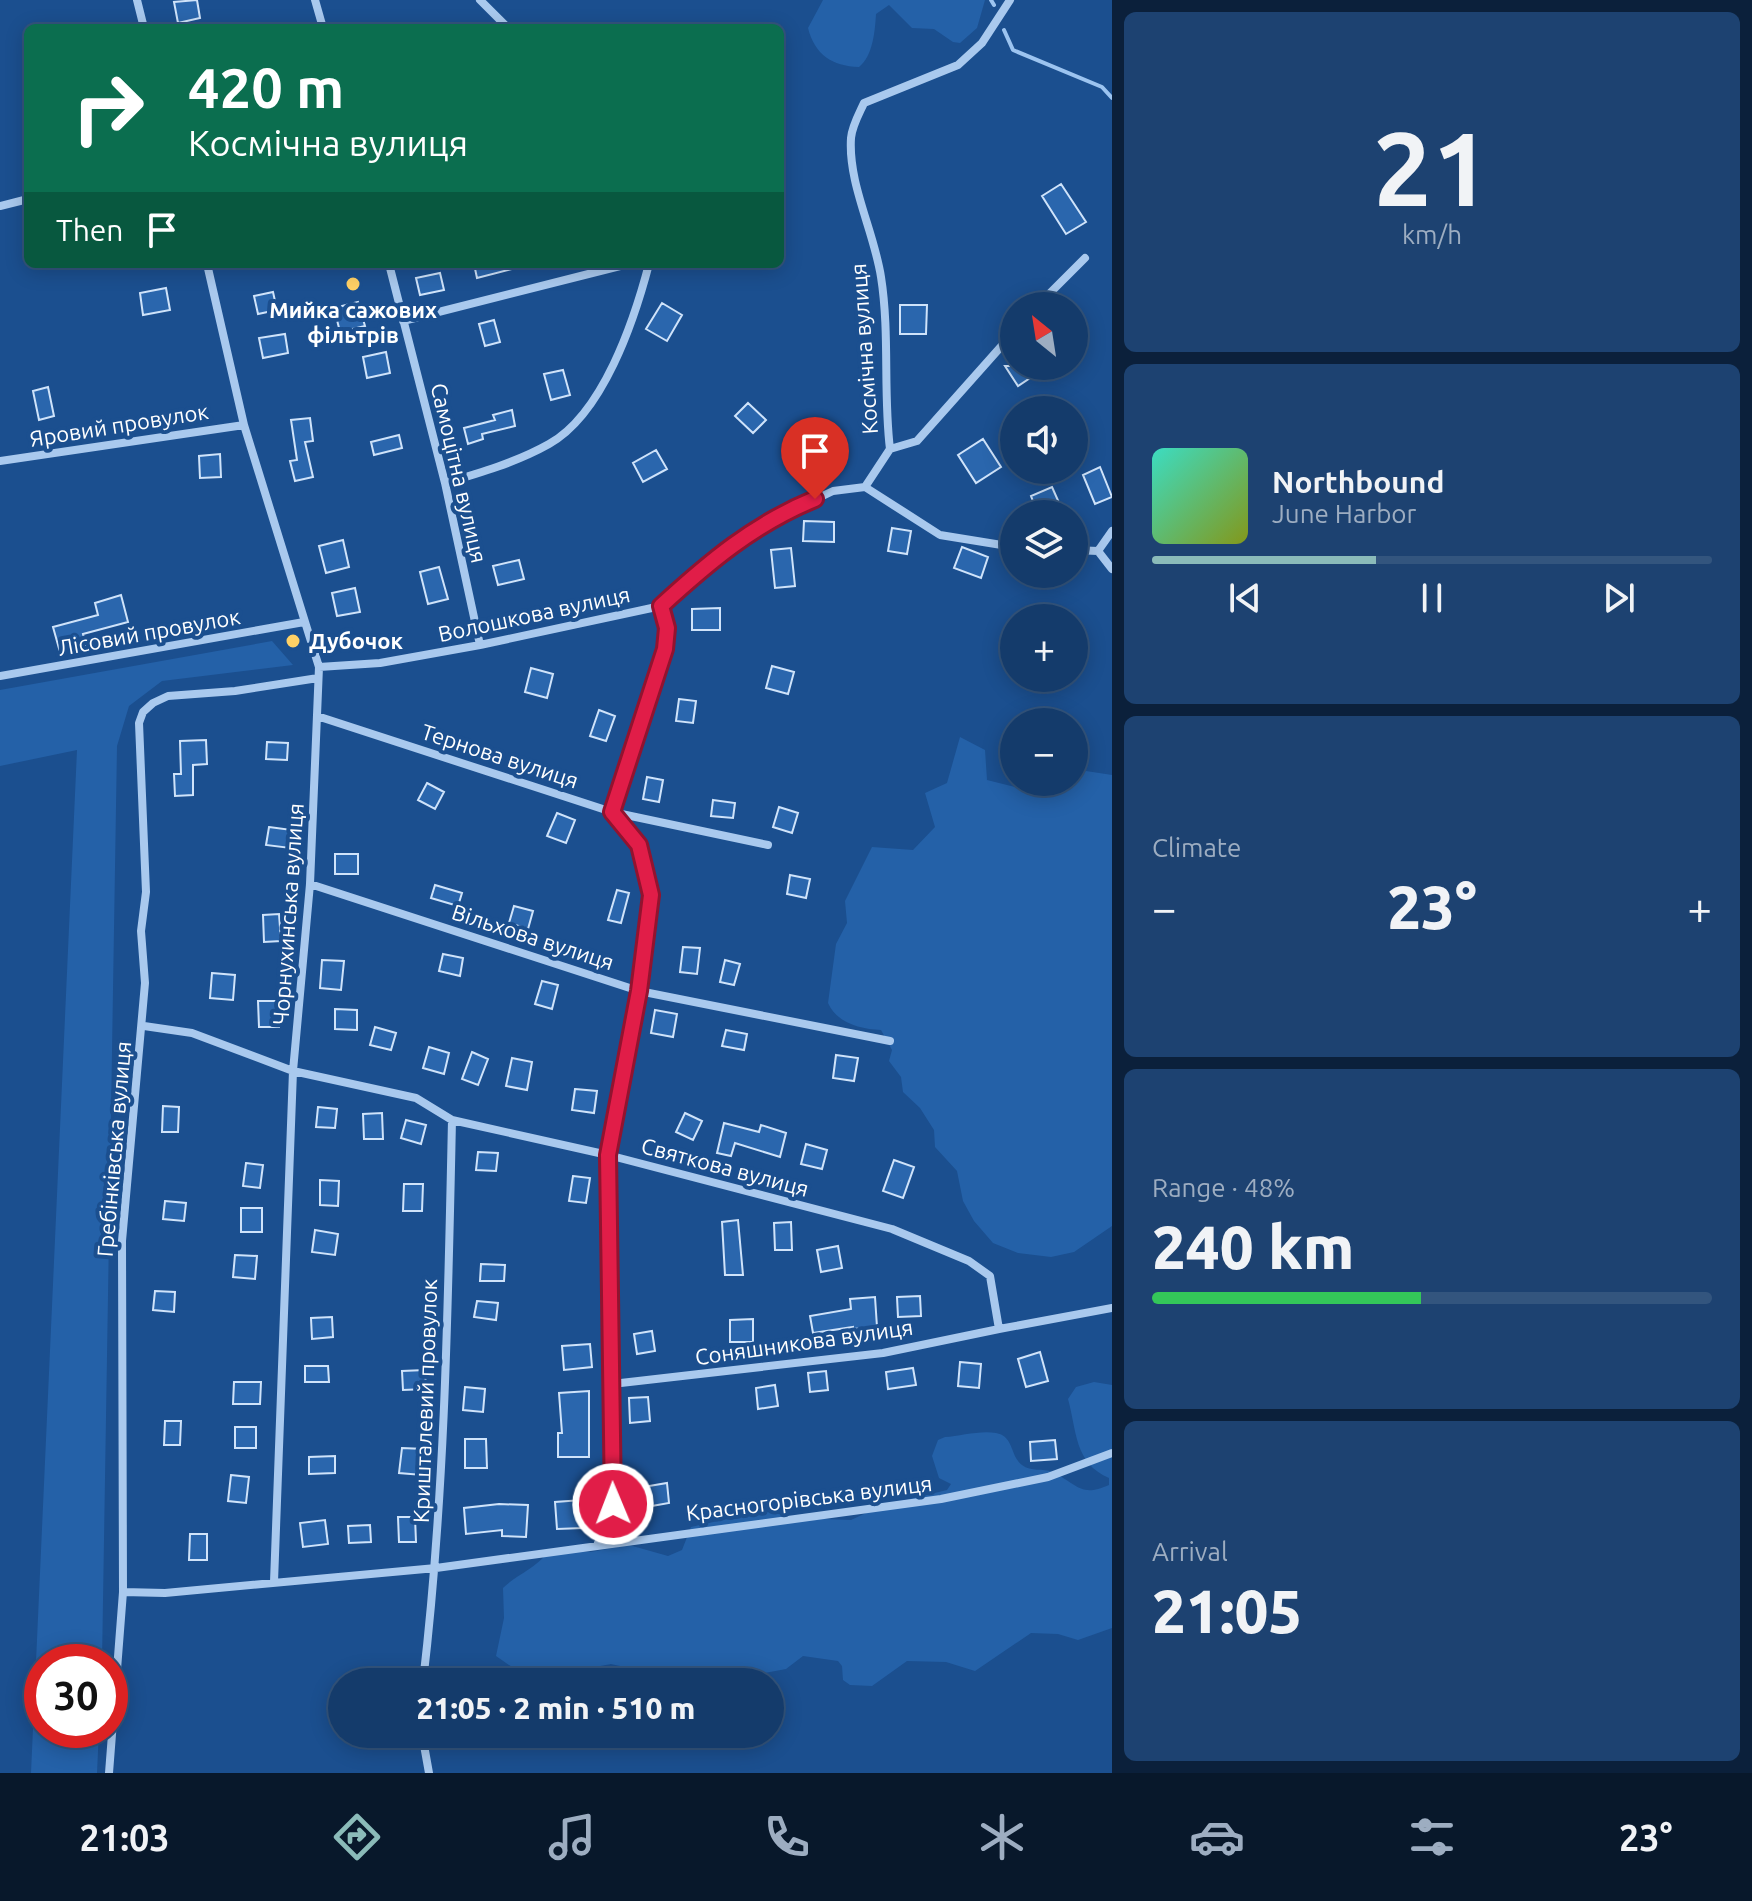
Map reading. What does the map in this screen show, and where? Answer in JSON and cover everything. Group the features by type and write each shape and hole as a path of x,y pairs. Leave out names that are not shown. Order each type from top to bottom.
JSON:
{"street":[{"path":"137,0 143,24"},
{"path":"315,0 322,24"},
{"path":"480,0 504,24"},
{"name":"Космічна вулиця","path":"865,487 890,449 881,278 852,163 851,135 864,103 958,65 982,43 1010,0"},
{"path":"0,206 24,200"},
{"path":"1051,292 1085,258"},
{"name":"Чорнухинська вулиця","path":"208,268 244,425 319,667 310,884 293,1071 274,1582"},
{"name":"Самоцітна вулиця","path":"390,268 445,483 480,645"},
{"path":"403,321 612,268"},
{"path":"445,483 487,471 550,444 568,430 597,396 610,371 648,268"},
{"path":"890,449 917,441 1000,348"},
{"name":"Яровий провулок","path":"0,461 244,425"},
{"path":"597,1544 608,1532 613,1504 608,1155 639,991 651,895 639,845 612,812 665,649 667,628 661,606 723,549 757,527 833,491 865,487 940,535 1000,545"},
{"path":"1098,551 1112,531"},
{"path":"1088,551 1098,551 1112,569"},
{"name":"Волошкова вулиця","path":"319,667 380,663 661,606"},
{"name":"Лісовий провулок","path":"0,676 304,622"},
{"name":"Гребінківська вулиця","path":"109,1773 123,1592 122,1241 130,1170 135,1070 144,1026 141,931 146,892 137,751 143,712 168,696 235,691 318,678"},
{"name":"Тернова вулиця","path":"317,716 612,812 768,845"},
{"name":"Вільхова вулиця","path":"310,884 639,991 890,1041"},
{"name":"Святкова вулиця","path":"144,1026 192,1033 293,1071 416,1098 452,1120 608,1155 892,1229 969,1261 990,1276 999,1329"},
{"name":"Кришталевий провулок","path":"425,1668 436,1568 448,1345 452,1120"},
{"path":"999,1329 1112,1308"},
{"name":"Соняшникова вулиця","path":"612,1384 883,1353 999,1329"},
{"name":"Красногорівська вулиця","path":"123,1592 165,1593 436,1568 941,1499 1048,1477 1112,1453"},
{"path":"425,1748 429,1773"}],"shaded area":[{"path":"823,0 985,0 977,28 960,43 953,42 934,29 912,28 889,5 876,14 870,50 859,67 833,61 815,45 808,28"},
{"path":"272,641 293,665 162,681 129,706 117,746 102,1644 37,1644 77,750 0,766 0,690"},
{"path":"960,737 985,750 987,780 1000,783 1000,796 1088,796 1088,771 1112,775 1112,1226 1074,1252 1051,1257 1018,1253 993,1243 974,1221 963,1201 957,1171 935,1147 934,1130 920,1108 903,1092 901,1077 889,1061 892,1050 881,1030 850,1024 837,1016 828,1003 836,944 847,923 845,901 872,847 913,850 935,827 925,793 947,783"},
{"path":"1094,1382 1112,1385 1112,1628 1078,1640 1058,1634 1031,1633 975,1671 946,1662 907,1661 872,1686 850,1685 843,1680 842,1666 838,1661 803,1656 784,1669 629,1668 611,1664 590,1668 513,1668 496,1656 504,1618 503,1588 546,1554 560,1550 591,1552 629,1545 668,1556 682,1550 691,1527 763,1511 798,1518 851,1520 881,1506 947,1490 951,1484 939,1478 932,1456 938,1440 945,1437 996,1433 1006,1438 1018,1461 1026,1467 1052,1472 1085,1490 1109,1485 1109,1478 1089,1464 1079,1445 1068,1399 1076,1387"},
{"path":"32,1748 98,1748 97,1773 31,1773"}],"building":[{"path":"197,0 200,18 178,23 174,2"},
{"path":"1061,184 1086,222 1066,234 1042,196"},
{"path":"475,268 516,268 477,278"},
{"path":"440,273 444,290 420,295 416,278"},
{"path":"166,288 170,310 143,315 140,293"},
{"path":"273,292 277,310 258,314 254,296"},
{"path":"358,302 365,326 340,332 334,308"},
{"path":"662,303 682,315 667,341 646,329"},
{"path":"900,305 927,305 926,334 900,334"},
{"path":"494,320 500,342 485,346 479,324"},
{"path":"285,334 288,353 263,358 259,338"},
{"path":"386,352 390,373 367,378 363,357"},
{"path":"563,370 570,395 551,400 544,374"},
{"path":"48,387 54,416 39,420 33,391"},
{"path":"748,403 766,420 753,433 735,416"},
{"path":"512,410 515,426 482,434 483,439 468,444 464,428 495,420 493,415"},
{"path":"310,418 313,441 305,442 313,477 295,481 290,461 297,460 291,420"},
{"path":"399,435 402,448 374,455 371,442"},
{"path":"983,439 1000,468 976,483 958,455"},
{"path":"656,450 667,469 643,482 633,463"},
{"path":"220,454 221,477 200,478 199,456"},
{"path":"1100,467 1112,497 1095,504 1087,484 1088,473"},
{"path":"1052,487 1058,500 1033,500 1031,496"},
{"path":"804,521 834,522 834,542 803,541"},
{"path":"892,528 911,531 907,554 888,551"},
{"path":"343,540 349,567 326,573 319,546"},
{"path":"962,547 988,557 981,578 954,568"},
{"path":"791,548 795,586 775,588 771,550"},
{"path":"519,560 524,579 498,585 493,566"},
{"path":"439,567 448,599 428,604 420,572"},
{"path":"355,588 360,612 337,616 332,593"},
{"path":"121,595 128,622 83,634 86,645 60,652 53,627 98,615 95,603"},
{"path":"720,608 720,630 692,630 692,609"},
{"path":"772,666 794,672 788,694 766,688"},
{"path":"531,668 553,674 547,698 525,692"},
{"path":"679,699 696,701 693,723 676,721"},
{"path":"599,710 615,716 606,741 590,736"},
{"path":"206,740 207,764 193,765 193,795 175,796 174,774 181,774 180,741"},
{"path":"267,742 288,743 287,760 266,759"},
{"path":"647,777 663,780 659,802 643,799"},
{"path":"427,783 444,792 435,809 418,800"},
{"path":"713,800 735,803 733,818 711,816"},
{"path":"779,807 798,813 792,833 773,827"},
{"path":"557,813 575,820 566,843 547,836"},
{"path":"269,827 292,830 290,848 266,845"},
{"path":"335,854 358,854 358,874 335,874"},
{"path":"790,875 810,879 806,898 787,894"},
{"path":"435,885 462,893 458,906 431,898"},
{"path":"617,890 629,893 621,923 608,920"},
{"path":"514,906 533,911 528,929 509,923"},
{"path":"279,914 281,941 264,942 263,915"},
{"path":"683,947 700,948 697,974 680,972"},
{"path":"443,954 463,958 460,976 439,971"},
{"path":"322,960 344,961 341,990 320,988"},
{"path":"725,960 740,964 734,985 720,982"},
{"path":"212,973 235,975 233,1000 210,998"},
{"path":"542,981 558,985 552,1009 535,1004"},
{"path":"258,1001 279,1001 279,1027 259,1027"},
{"path":"335,1009 357,1010 357,1030 335,1029"},
{"path":"655,1010 677,1014 673,1037 651,1033"},
{"path":"375,1027 396,1033 391,1050 370,1045"},
{"path":"726,1030 747,1034 744,1050 722,1046"},
{"path":"429,1047 449,1053 444,1074 423,1068"},
{"path":"472,1052 488,1059 478,1085 462,1079"},
{"path":"836,1055 858,1058 854,1081 833,1078"},
{"path":"512,1058 532,1062 527,1090 506,1086"},
{"path":"575,1089 597,1091 594,1113 572,1110"},
{"path":"163,1106 179,1107 178,1132 162,1132"},
{"path":"318,1107 337,1109 335,1128 316,1127"},
{"path":"382,1113 383,1139 364,1139 363,1114"},
{"path":"685,1113 702,1121 693,1140 676,1132"},
{"path":"406,1120 426,1125 421,1144 401,1138"},
{"path":"724,1123 759,1132 761,1125 786,1133 780,1157 735,1143 731,1156 717,1153"},
{"path":"806,1144 827,1150 822,1169 801,1164"},
{"path":"478,1152 498,1153 496,1171 476,1170"},
{"path":"894,1160 914,1167 903,1198 883,1191"},
{"path":"246,1163 263,1165 260,1188 243,1186"},
{"path":"573,1176 590,1178 586,1203 569,1201"},
{"path":"320,1180 339,1181 338,1206 320,1205"},
{"path":"404,1184 423,1184 422,1211 403,1211"},
{"path":"165,1201 186,1203 184,1221 163,1219"},
{"path":"241,1208 262,1208 262,1232 241,1232"},
{"path":"738,1220 743,1275 725,1275 722,1222"},
{"path":"791,1222 792,1250 775,1250 774,1223"},
{"path":"315,1230 338,1234 335,1255 312,1252"},
{"path":"838,1246 842,1268 821,1272 817,1250"},
{"path":"235,1255 257,1256 255,1279 233,1277"},
{"path":"481,1264 505,1265 504,1281 480,1281"},
{"path":"155,1291 175,1292 174,1312 153,1310"},
{"path":"920,1296 921,1316 898,1317 897,1297"},
{"path":"875,1297 877,1327 813,1333 810,1316 851,1309 850,1299"},
{"path":"477,1301 498,1303 496,1320 474,1317"},
{"path":"332,1317 333,1337 312,1339 311,1318"},
{"path":"753,1319 753,1342 730,1342 730,1320"},
{"path":"652,1331 655,1351 637,1354 634,1334"},
{"path":"590,1344 592,1367 564,1370 562,1346"},
{"path":"1040,1352 1048,1381 1026,1387 1018,1359"},
{"path":"960,1362 981,1364 979,1388 958,1386"},
{"path":"305,1366 328,1366 329,1382 305,1382"},
{"path":"913,1368 916,1385 888,1389 886,1372"},
{"path":"425,1370 426,1389 403,1390 402,1371"},
{"path":"826,1371 828,1390 810,1392 808,1373"},
{"path":"234,1382 261,1382 260,1404 233,1404"},
{"path":"775,1385 778,1406 758,1409 756,1388"},
{"path":"465,1387 485,1389 483,1412 463,1410"},
{"path":"589,1391 589,1457 558,1457 558,1433 562,1433 559,1393"},
{"path":"648,1397 650,1421 630,1423 629,1398"},
{"path":"165,1421 181,1421 180,1445 164,1445"},
{"path":"235,1427 256,1427 256,1448 235,1448"},
{"path":"465,1439 486,1439 487,1468 465,1468"},
{"path":"1055,1440 1057,1459 1031,1461 1030,1442"},
{"path":"402,1448 424,1449 422,1475 399,1473"},
{"path":"335,1456 335,1473 309,1474 309,1457"},
{"path":"231,1475 249,1477 246,1503 228,1501"},
{"path":"667,1483 669,1503 646,1507 643,1487"},
{"path":"582,1500 583,1528 557,1529 555,1502"},
{"path":"528,1505 526,1537 502,1536 502,1530 466,1534 464,1508"},
{"path":"398,1517 415,1517 416,1542 399,1542"},
{"path":"325,1520 328,1544 303,1547 300,1523"},
{"path":"370,1525 371,1542 349,1543 348,1526"},
{"path":"190,1534 207,1534 207,1560 189,1560"}],"waterway":[{"path":"991,0 994,5"},
{"path":"1004,30 1013,50 1102,87 1112,98"}],"place":[{"name":"Мийка сажових фільтрів","path":"353,284"},
{"name":"Дубочок","path":"293,641"}],"route":[{"path":"613,1504 608,1155 639,991 651,895 639,845 612,812 665,649 667,628 661,606 723,549 757,527 815,499"}]}
